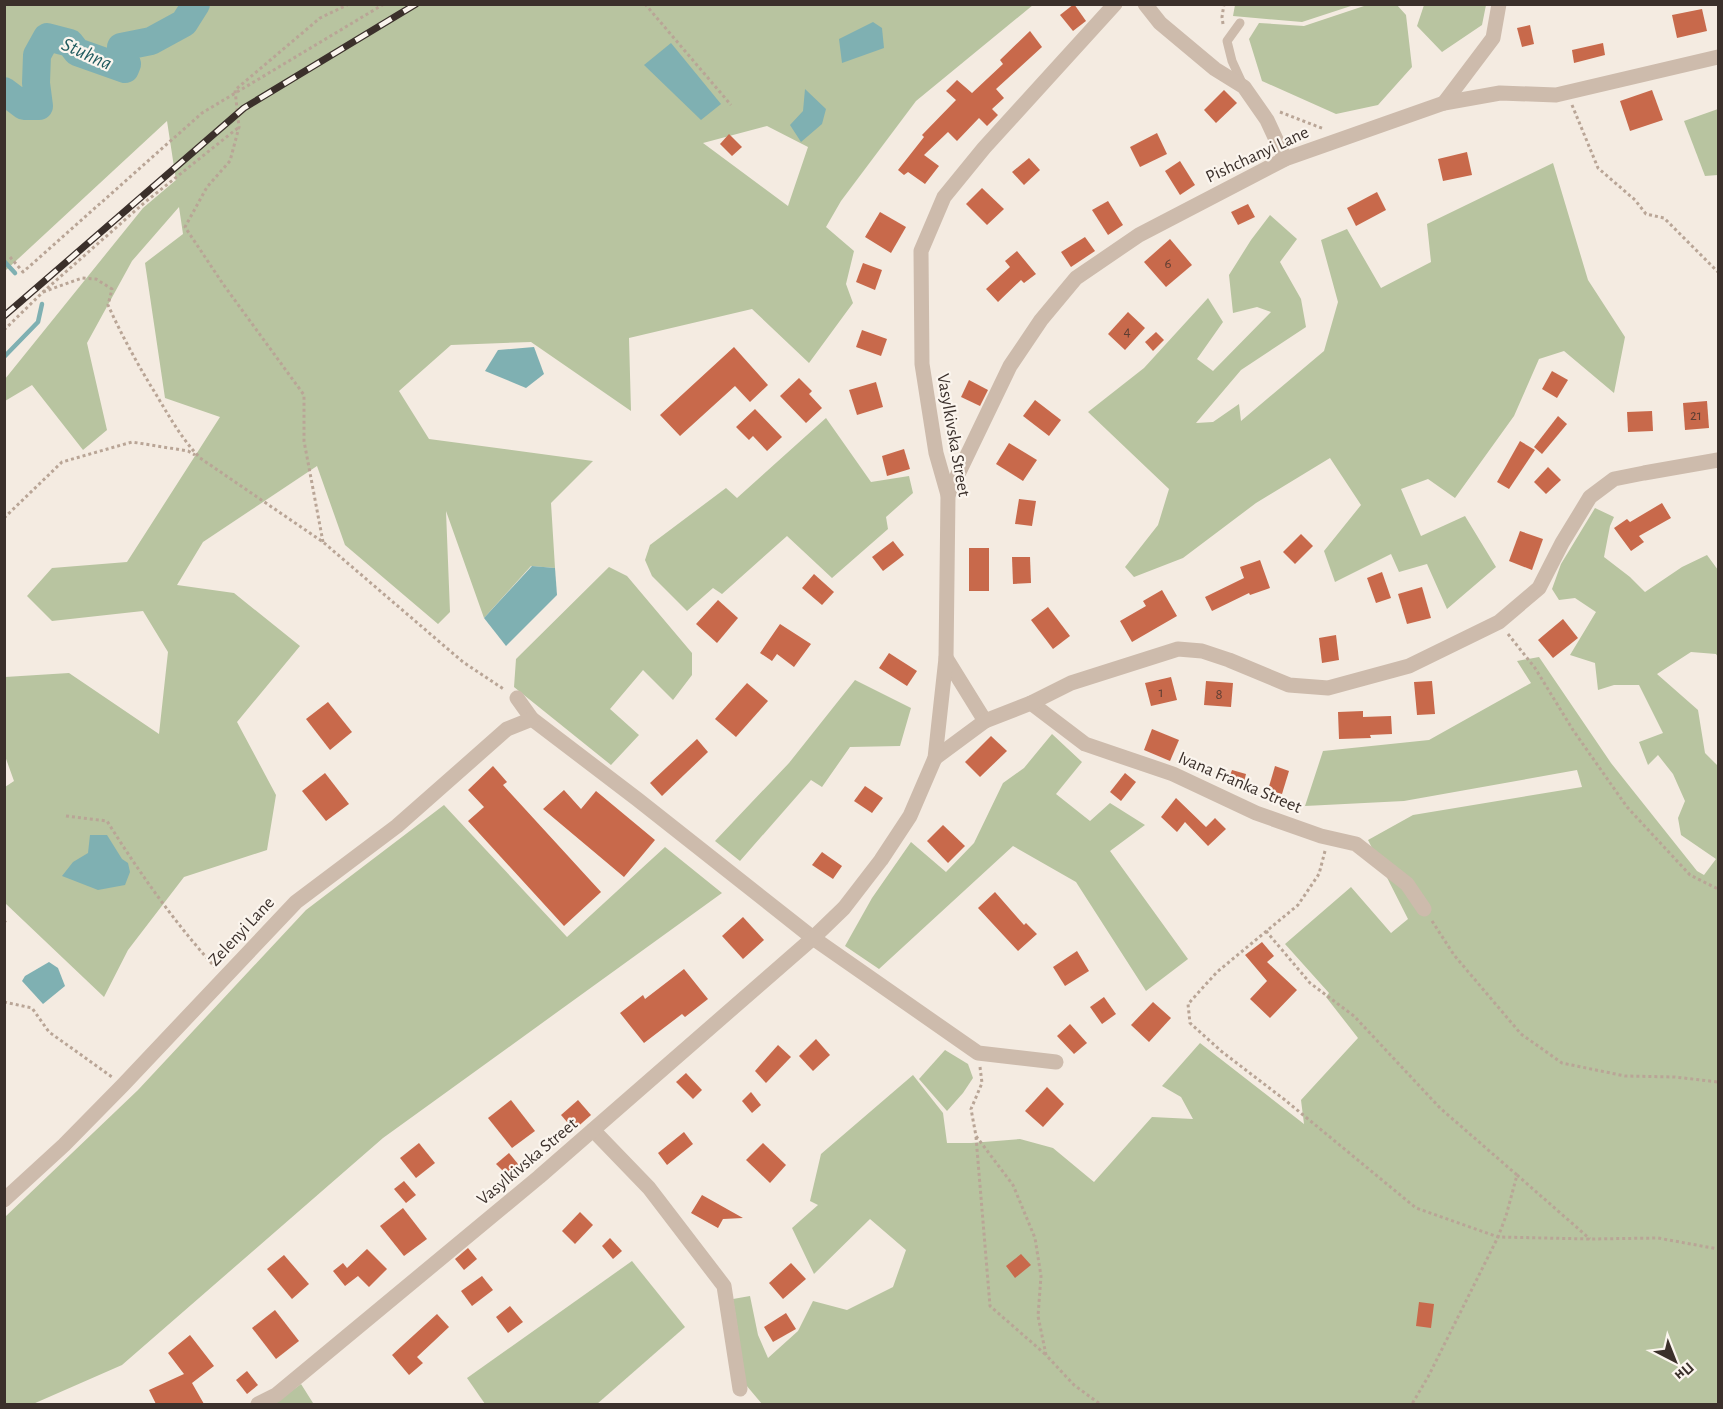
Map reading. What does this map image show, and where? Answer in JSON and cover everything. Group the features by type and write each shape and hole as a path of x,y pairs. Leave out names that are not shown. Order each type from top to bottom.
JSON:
{"street":[{"name":"Vasylkivska Street","path":"258,1404 276,1395 539,1177 813,938 844,908 881,860 910,816 935,758 946,658 948,495 936,453 922,364 921,251 944,197 984,148 1115,4"},
{"path":"1144,4 1160,23 1215,69 1244,87 1268,120 1284,159"},
{"path":"1444,103 1493,38 1499,4"},
{"name":"Pishchanyi Lane","path":"948,495 1010,366 1041,320 1076,278 1139,235 1284,159 1444,103 1500,93 1556,95 1719,57"},
{"path":"935,758 985,721 1031,703 1071,683 1178,649 1202,651 1289,685 1328,688 1408,666 1499,622 1539,588 1562,543 1590,497 1614,479 1719,460"},
{"path":"946,658 985,721"},
{"path":"517,698 532,719 813,938 978,1053 1056,1062"},
{"name":"Ivana Franka Street","path":"1031,703 1085,744 1173,774 1256,813 1321,836 1356,844 1407,884 1424,909"},
{"name":"Zelenyi Lane","path":"4,1200 64,1145 123,1085 296,902 397,826 507,729 532,719"},
{"path":"593,1130 649,1188 724,1286 740,1389"}],"lane":[{"path":"1240,23 1227,41 1232,61 1244,87"}],"path":[{"path":"323,542 304,441 304,395 223,284 185,227 207,187 230,161 239,127 235,90 320,18 349,4"},
{"path":"10,257 23,272 202,113 384,4"},
{"path":"645,4 730,105"},
{"path":"1567,92 1598,168 1635,200 1646,214 1664,218 1719,272"},
{"path":"1276,109 1345,137"},
{"path":"4,330 43,292 144,203 239,127"},
{"path":"43,292 82,278 96,279 112,290 108,304 115,320 145,377 176,428 200,458"},
{"path":"4,518 62,462 132,442 188,451 323,542 463,662 517,698"},
{"path":"1499,622 1535,668 1573,730 1627,807 1690,875 1719,889"},
{"path":"66,816 107,821 136,867 195,945 225,977"},
{"path":"1321,836 1325,851 1319,874 1298,905 1217,972 1188,1004 1190,1023 1221,1051 1285,1100 1416,1208 1498,1237 1658,1238 1719,1249"},
{"path":"1424,909 1454,955 1521,1034 1562,1063 1624,1076 1675,1077 1719,1082"},
{"path":"1265,931 1310,983 1354,1016 1440,1108 1590,1239"},
{"path":"4,1002 32,1008 50,1032 123,1085"},
{"path":"978,1053 982,1083 971,1109 976,1136 990,1306 1046,1355 1074,1385 1100,1404"},
{"path":"976,1136 1013,1185 1035,1238 1041,1276 1038,1316 1046,1355"},
{"path":"1412,1404 1428,1377 1498,1237 1517,1175"}],"green space":[{"path":"1235,4 1354,5 1302,22 1233,16"},
{"path":"1370,4 1397,5 1406,15 1412,67 1378,105 1336,114 1262,81 1249,39 1259,23 1304,26"},
{"path":"1424,4 1486,5 1482,25 1442,52 1417,26"},
{"path":"4,5 1033,5 916,101 841,201 826,227 854,251 846,284 853,303 809,363 752,309 629,338 631,411 531,342 451,345 399,391 429,439 593,461 551,503 555,568 531,566 484,618 446,511 450,612 438,624 345,545 317,466 203,542 177,585 234,593 300,646 237,722 276,795 267,850 184,877 128,950 104,997 5,903 5,787 14,781 5,756 5,677 69,673 159,734 168,652 143,611 52,621 27,596 52,568 127,562 220,417 165,398 145,263 183,234 179,207 132,261 87,343 107,430 83,450 32,385 5,401 5,379 143,208 176,180 167,121 5,271","holes":["767,126 808,147 788,206 703,143"]},
{"path":"1718,109 1718,175 1705,176 1684,121"},
{"path":"1553,163 1588,280 1625,337 1614,393 1564,351 1539,359 1514,416 1455,498 1428,479 1401,489 1421,536 1465,516 1496,567 1447,609 1427,564 1399,572 1391,554 1335,582 1324,551 1361,505 1330,458 1256,503 1183,558 1134,577 1125,567 1158,525 1169,489 1088,412 1144,368 1208,298 1223,322 1197,359 1213,371 1271,312 1257,307 1233,313 1229,275 1270,215 1297,239 1280,262 1301,299 1306,327 1241,370 1196,423 1213,422 1239,404 1241,421 1324,351 1338,302 1321,240 1347,229 1381,288 1431,262 1427,224"},
{"path":"826,418 871,482 909,476 913,493 886,517 888,529 832,578 787,536 722,594 713,588 687,611 652,576 645,560 650,545 726,488 737,498"},
{"path":"1595,508 1614,517 1604,557 1645,592 1682,567 1707,555 1718,570 1718,657 1716,654 1691,652 1657,674 1698,710 1705,753 1718,766 1718,1404 762,1404 746,1385 733,1299 750,1296 758,1335 768,1358 798,1331 813,1301 847,1310 893,1287 906,1250 870,1219 814,1274 792,1228 818,1205 810,1201 821,1154 913,1075 943,1113 947,1143 1020,1139 1053,1148 1094,1182 1152,1117 1193,1119 1181,1097 1162,1086 1200,1043 1304,1124 1301,1100 1358,1038 1326,997 1329,993 1285,944 1351,887 1391,933 1408,919 1368,840 1413,815 1582,787 1577,770 1404,801 1305,806 1323,751 1429,740 1531,683 1517,661 1539,657 1611,763 1697,871 1704,875 1716,859 1681,835 1678,818 1685,801 1673,774 1658,755 1648,765 1639,742 1663,733 1639,685 1614,685 1598,690 1595,663 1570,655 1596,612 1575,598 1559,600 1552,589 1561,564"},
{"path":"609,567 627,576 692,653 692,675 673,700 643,670 610,709 639,735 611,765 514,687 516,659"},
{"path":"855,680 911,708 900,746 850,747 822,787 811,780 740,861 715,841 789,763"},
{"path":"1052,734 1082,762 1056,794 1090,821 1110,803 1145,825 1110,851 1188,959 1146,991 1076,882 1013,846 879,969 845,946 872,898 911,842 946,872 974,843 1003,783 1024,768"},
{"path":"444,805 567,937 665,847 722,893 383,1138 122,1365 33,1404 5,1404 5,1217 138,1090 306,910"},
{"path":"945,1050 968,1064 973,1078 947,1111 919,1079"},
{"path":"632,1261 685,1327 597,1404 485,1404 467,1378"},
{"path":"301,1384 313,1403 317,1404 274,1404"}],"water":[{"path":"873,22 882,28 884,48 842,63 839,39"},
{"path":"671,43 721,104 701,120 644,65"},
{"path":"805,89 826,109 822,124 801,142 790,125 803,111"},
{"path":"534,347 544,374 526,388 485,371 498,350"},
{"path":"532,566 555,568 557,595 506,646 484,618"},
{"path":"90,835 107,835 122,859 128,863 130,872 125,885 98,890 62,876 73,862 88,853"},
{"path":"49,962 58,968 65,986 43,1004 22,981 25,976"}],"building":[{"path":"1074,4 1086,21 1073,31 1060,15"},
{"path":"1702,9 1707,31 1677,38 1672,15"},
{"path":"1530,25 1534,44 1522,47 1517,28"},
{"path":"1030,31 1042,47 996,89 1004,98 992,109 998,115 987,126 979,118 957,141 948,132 924,155 939,166 925,184 908,172 904,175 898,170 924,137 922,135 956,100 946,91 957,80 972,93 1003,64 1000,60"},
{"path":"1603,43 1605,55 1574,63 1572,50"},
{"path":"1224,90 1237,103 1216,123 1204,110"},
{"path":"1652,90 1663,120 1630,131 1620,101"},
{"path":"1157,133 1167,154 1140,167 1130,147"},
{"path":"729,134 742,147 732,156 720,144"},
{"path":"1467,152 1472,175 1443,181 1438,159"},
{"path":"1029,158 1040,170 1024,185 1012,172"},
{"path":"1180,161 1195,185 1180,195 1165,171"},
{"path":"982,188 1004,209 987,225 966,204"},
{"path":"1377,192 1386,210 1356,226 1347,208"},
{"path":"1108,201 1123,225 1108,235 1092,210"},
{"path":"1248,204 1255,217 1238,225 1231,212"},
{"path":"880,212 906,227 891,253 865,237"},
{"path":"1085,237 1095,251 1071,267 1061,252"},
{"path":"1170,239 1192,265 1166,287 1144,262"},
{"path":"1017,251 1036,274 1024,283 1021,280 998,302 986,289 1010,267 1005,261"},
{"path":"863,263 882,270 875,290 856,282"},
{"path":"1128,312 1145,328 1125,350 1108,334"},
{"path":"862,330 887,339 881,356 856,347"},
{"path":"1156,332 1164,340 1153,351 1145,342"},
{"path":"734,347 768,385 750,402 735,386 680,436 660,415"},
{"path":"1552,371 1568,380 1557,398 1542,389"},
{"path":"799,378 812,391 809,394 822,408 806,423 780,396"},
{"path":"969,380 988,390 980,406 961,397"},
{"path":"876,382 883,407 857,415 849,390"},
{"path":"1035,400 1061,420 1049,436 1023,416"},
{"path":"1707,401 1709,428 1685,430 1683,403"},
{"path":"755,409 782,437 767,451 753,436 749,440 736,427"},
{"path":"1652,411 1653,431 1628,432 1627,412"},
{"path":"1558,416 1567,424 1542,454 1534,447"},
{"path":"1520,441 1535,450 1509,489 1497,482"},
{"path":"1009,443 1037,460 1023,481 996,464"},
{"path":"904,449 910,469 887,476 882,456"},
{"path":"1548,467 1561,480 1546,494 1534,482"},
{"path":"1019,499 1036,501 1032,526 1015,524"},
{"path":"1662,503 1671,518 1639,536 1644,542 1631,551 1614,528 1627,519 1630,522"},
{"path":"1520,531 1543,539 1532,570 1509,561"},
{"path":"1301,534 1313,546 1295,564 1283,552"},
{"path":"893,541 904,555 883,571 872,557"},
{"path":"969,548 989,548 989,591 969,591"},
{"path":"1012,557 1030,557 1031,583 1013,584"},
{"path":"1260,560 1270,588 1250,595 1249,593 1212,611 1205,597 1244,578 1240,567"},
{"path":"1382,572 1391,598 1376,603 1367,578"},
{"path":"814,574 834,592 822,605 802,588"},
{"path":"1422,587 1431,618 1407,624 1398,594"},
{"path":"1162,590 1177,616 1132,642 1120,621 1146,606 1143,601"},
{"path":"718,600 738,618 717,643 696,624"},
{"path":"1048,607 1070,636 1053,649 1031,620"},
{"path":"1563,619 1578,638 1553,658 1538,640"},
{"path":"780,624 811,644 794,667 777,654 772,661 760,653"},
{"path":"1336,635 1339,660 1322,663 1319,638"},
{"path":"889,653 917,671 907,686 879,668"},
{"path":"1171,677 1177,700 1151,706 1145,683"},
{"path":"1206,681 1233,683 1231,707 1204,705"},
{"path":"1432,681 1435,714 1417,715 1414,682"},
{"path":"747,683 768,701 736,737 715,719"},
{"path":"328,702 352,732 330,750 306,719"},
{"path":"1363,711 1363,717 1391,716 1392,734 1370,735 1371,738 1339,739 1338,712"},
{"path":"1152,729 1179,740 1170,761 1144,750"},
{"path":"991,736 1007,751 980,777 965,762"},
{"path":"697,739 708,752 662,796 650,783"},
{"path":"493,766 507,782 503,785 601,892 564,926 468,821 484,807 468,790"},
{"path":"1275,766 1289,771 1282,794 1268,790"},
{"path":"1232,770 1246,774 1243,786 1228,781"},
{"path":"325,773 349,804 326,821 302,791"},
{"path":"1125,773 1136,782 1121,801 1110,792"},
{"path":"865,786 883,798 872,813 854,801"},
{"path":"564,790 581,809 596,791 655,840 624,877 543,809"},
{"path":"1176,798 1206,827 1215,818 1226,829 1208,846 1185,822 1177,832 1161,817"},
{"path":"943,825 965,846 948,863 927,841"},
{"path":"822,852 842,866 833,879 812,865"},
{"path":"995,892 1024,925 1026,923 1037,934 1018,951 978,908"},
{"path":"743,917 764,940 743,959 722,936"},
{"path":"1262,942 1274,956 1267,962 1297,990 1270,1018 1250,999 1267,981 1245,955"},
{"path":"1077,951 1089,971 1065,986 1053,967"},
{"path":"684,969 708,999 685,1017 682,1014 644,1043 620,1013 643,995 645,999"},
{"path":"1104,997 1116,1014 1102,1024 1090,1007"},
{"path":"1153,1002 1171,1018 1149,1042 1131,1025"},
{"path":"1070,1024 1087,1043 1074,1054 1057,1036"},
{"path":"816,1039 830,1055 813,1071 799,1056"},
{"path":"778,1045 791,1057 766,1083 755,1071"},
{"path":"686,1073 702,1090 693,1099 676,1082"},
{"path":"1047,1087 1064,1104 1043,1127 1025,1111"},
{"path":"751,1092 761,1105 752,1113 742,1101"},
{"path":"511,1100 535,1131 512,1148 488,1118"},
{"path":"578,1100 591,1115 574,1130 561,1115"},
{"path":"684,1132 693,1144 667,1165 658,1153"},
{"path":"419,1143 435,1163 416,1178 400,1158"},
{"path":"763,1143 786,1165 770,1183 746,1160"},
{"path":"509,1153 523,1170 512,1180 496,1164"},
{"path":"404,1181 416,1195 406,1203 394,1189"},
{"path":"702,1195 743,1218 723,1219 718,1228 691,1213"},
{"path":"403,1208 427,1239 404,1256 380,1226"},
{"path":"580,1212 593,1225 575,1244 562,1231"},
{"path":"610,1238 622,1251 613,1259 602,1246"},
{"path":"468,1248 477,1259 464,1270 455,1259"},
{"path":"367,1249 387,1269 369,1287 358,1276 345,1286 333,1271 343,1263 347,1268"},
{"path":"1021,1254 1031,1265 1015,1278 1006,1266"},
{"path":"284,1255 309,1284 292,1299 267,1269"},
{"path":"791,1263 806,1279 783,1299 769,1283"},
{"path":"482,1276 493,1290 472,1306 461,1291"},
{"path":"1419,1302 1434,1304 1431,1328 1416,1326"},
{"path":"510,1306 523,1322 508,1333 496,1317"},
{"path":"275,1310 299,1341 276,1359 252,1328"},
{"path":"786,1313 796,1329 773,1342 764,1327"},
{"path":"437,1314 449,1327 417,1357 423,1363 409,1375 392,1355"},
{"path":"190,1335 214,1366 192,1383 204,1404 156,1404 149,1390 184,1374 168,1353"},
{"path":"247,1371 258,1385 247,1394 236,1380"}],"waterway":[{"name":"Stuhna","path":"4,91 24,106 39,106 36,83 37,55 47,37 70,43 77,52 125,69 127,64 121,47 151,41 184,23 196,4"},
{"path":"4,261 15,273"},
{"path":"4,357 38,322 42,304"}],"railway":[{"path":"4,316 244,108 416,4"}]}
